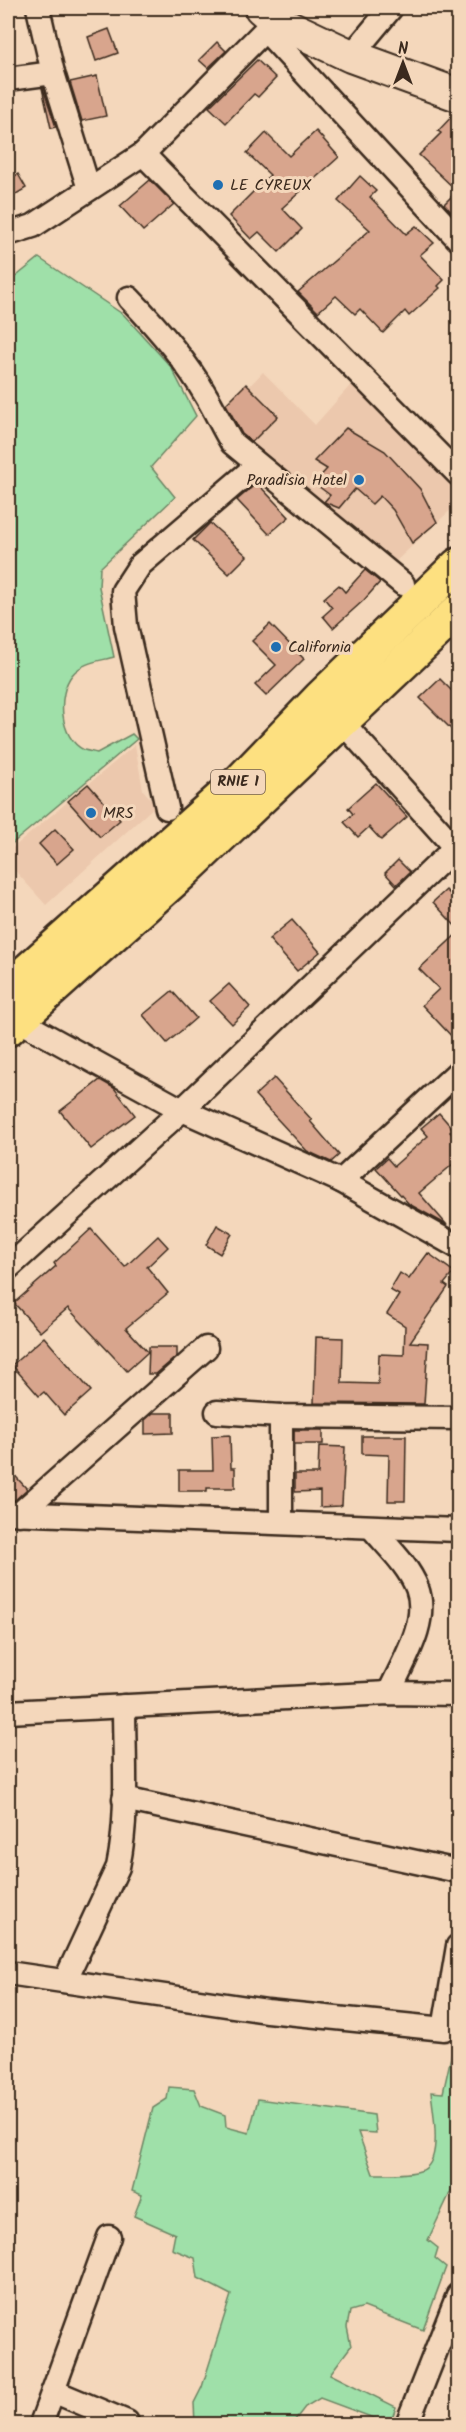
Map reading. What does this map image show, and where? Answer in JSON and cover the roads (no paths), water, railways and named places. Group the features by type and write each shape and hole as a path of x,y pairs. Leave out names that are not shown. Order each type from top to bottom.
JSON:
{"highway":[{"name":"RNIE 1","path":"8,988 241,780 320,698 459,565"},
{"name":"RNIE 1","path":"13,1024 181,874 459,611"}],"main road":[{"path":"267,20 351,56 459,95"}],"street":[{"path":"38,8 53,72 89,189"},
{"path":"351,56 391,8"},
{"path":"8,234 33,226 143,154 267,20 459,239"},
{"path":"8,79 53,72"},
{"path":"143,154 459,474"},
{"path":"129,298 151,321 205,394 232,443 404,584"},
{"path":"167,808 126,626 123,591 140,565 257,465"},
{"path":"8,1268 182,1110 458,848 343,723"},
{"path":"13,1024 182,1110 341,1181 459,1247"},
{"path":"341,1181 459,1072"},
{"path":"14,1514 206,1348"},
{"path":"217,1412 281,1416 459,1418"},
{"path":"281,1416 281,1522"},
{"path":"14,1514 459,1530"},
{"path":"372,1528 400,1561 417,1587 421,1609 416,1631 389,1693"},
{"path":"8,1712 389,1693 459,1694"},
{"path":"65,1981 118,1867 124,1799 124,1706"},
{"path":"124,1799 459,1871"},
{"path":"8,1972 267,2011 444,2029 459,1946"},
{"path":"41,2424 110,2237"},
{"path":"407,2424 451,2336 459,2295"},
{"path":"53,2391 126,2422"}],"place":[{"name":"LE CYREUX","path":"218,185"},
{"name":"Paradisia Hotel","path":"359,480"},
{"name":"California","path":"276,647"},
{"name":"MRS","path":"91,813"}]}
